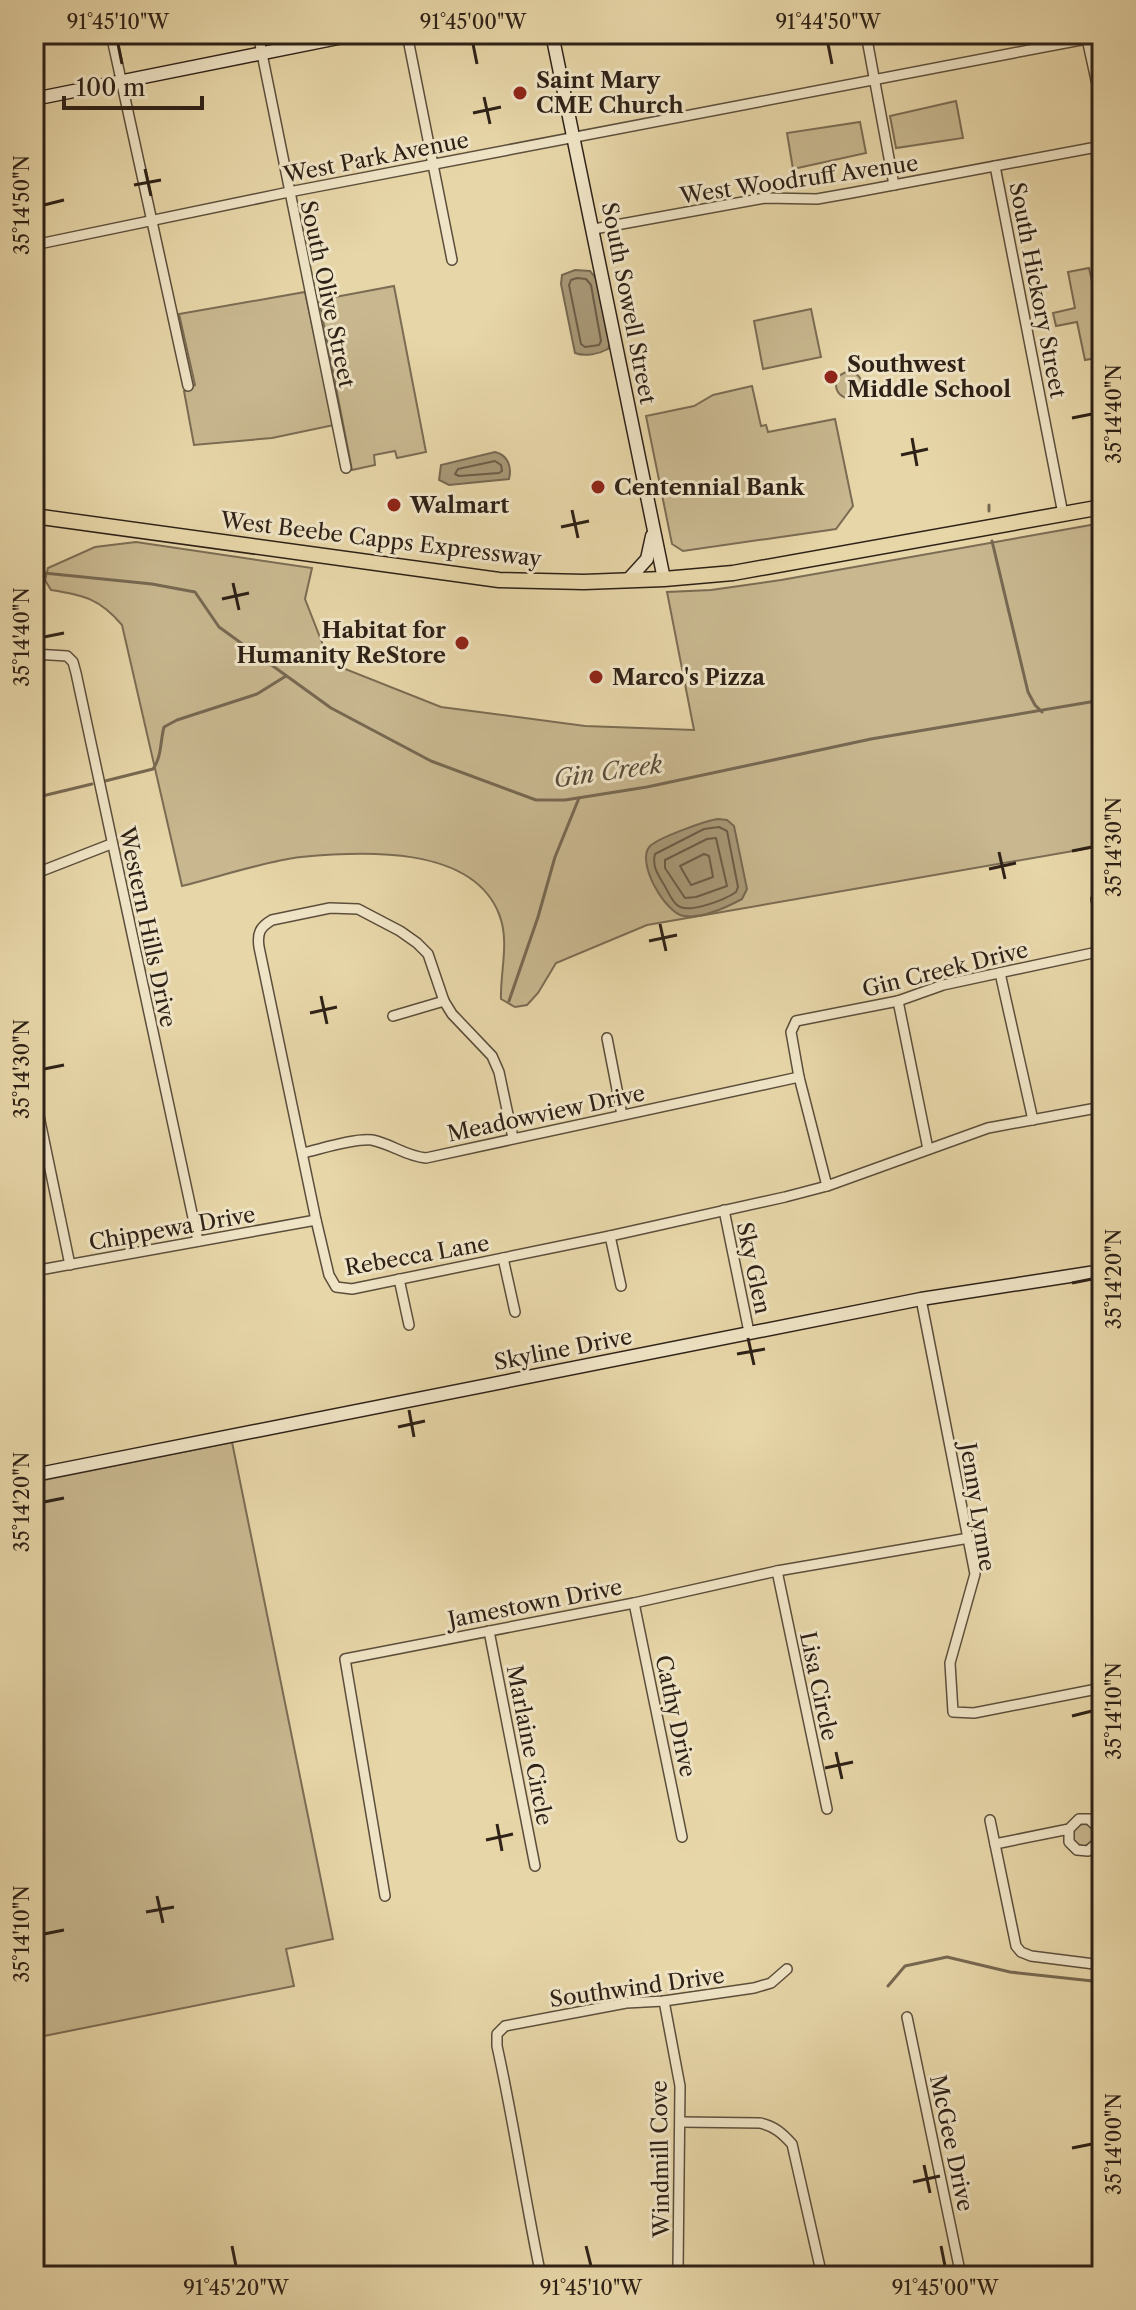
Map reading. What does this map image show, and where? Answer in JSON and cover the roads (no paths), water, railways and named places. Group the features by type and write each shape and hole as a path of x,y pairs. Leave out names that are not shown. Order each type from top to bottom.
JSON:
{"main road":[{"name":"West Beebe Capps Expressway","path":"34,516 499,580 627,581 748,571 1102,507"}],"street":[{"path":"111,34 188,386"},
{"name":"South Olive Street","path":"258,34 346,468"},
{"path":"34,99 358,34"},
{"path":"407,34 452,260"},
{"name":"South Sowell Street","path":"552,34 664,579"},
{"path":"866,34 894,185"},
{"name":"West Park Avenue","path":"34,245 289,192 1102,36"},
{"path":"1087,39 1102,107"},
{"name":"West Woodruff Avenue","path":"594,229 765,198 817,199 1102,146"},
{"name":"South Hickory Street","path":"995,166 1063,514"},
{"path":"627,581 647,559 653,521"},
{"name":"Western Hills Drive","path":"34,654 67,656 73,662 198,1241"},
{"path":"34,874 111,844"},
{"path":"1096,899 1102,932"},
{"name":"Rebecca Lane","path":"513,1138 499,1072 492,1056 452,1014 444,1001 428,954 400,931 358,909 330,908 272,920 264,925 258,939 316,1220 329,1275 336,1287 352,1289 610,1236 827,1186 988,1128 1102,1107"},
{"name":"Gin Creek Drive","path":"799,1077 791,1032 796,1021 898,1001 943,985 1102,951"},
{"path":"1000,973 1033,1120"},
{"path":"393,1016 444,1001"},
{"path":"898,1001 928,1149"},
{"path":"607,1038 622,1115"},
{"path":"799,1077 827,1186"},
{"name":"Meadowview Drive","path":"303,1153 368,1140 385,1143 409,1156 426,1158 799,1077"},
{"path":"34,1092 70,1265"},
{"name":"Sky Glen","path":"724,1210 749,1332"},
{"name":"Chippewa Drive","path":"34,1271 316,1220"},
{"path":"610,1236 621,1286"},
{"path":"503,1258 515,1312"},
{"name":"Skyline Drive","path":"34,1475 921,1299 1102,1271"},
{"path":"399,1279 409,1325"},
{"name":"Jenny Lynne","path":"921,1299 975,1574 950,1663 953,1712 974,1713 1102,1688"},
{"name":"Jamestown Drive","path":"385,1896 345,1659 634,1603 777,1571 969,1538"},
{"name":"Lisa Circle","path":"777,1571 827,1809"},
{"name":"Cathy Drive","path":"634,1603 682,1837"},
{"name":"Marlaine Circle","path":"489,1631 535,1866"},
{"path":"990,1820 1016,1946 1021,1952 1043,1958 1102,1965"},
{"path":"995,1844 1069,1829"},
{"name":"Southwind Drive","path":"541,2276 497,2034 505,2026 626,2003 664,2001 754,1988 771,1983 787,1969"},
{"name":"Windmill Cove","path":"664,2001 680,2086 678,2268"},
{"name":"McGee Drive","path":"907,2017 961,2276"},
{"path":"681,2122 771,2125 792,2144 822,2276"}],"water":[{"path":"575,270 590,271 598,281 610,343 608,349 596,354 575,353 561,284 562,275"},
{"path":"495,452 508,462 509,479 449,485 439,480 441,465"},
{"path":"718,819 727,820 734,826 747,889 742,899 722,909 698,916 684,916 661,897 649,875 646,854 650,846 663,838"}],"waterway":[{"path":"989,505 989,511"},
{"path":"992,541 1028,692 1042,712"},
{"name":"Gin Creek","path":"34,572 152,584 195,592 219,627 331,708 431,761 536,800 565,800 647,787 871,739 1102,700"},
{"path":"105,781 153,769 164,727 257,694 286,676"},
{"path":"34,798 92,784"},
{"path":"509,1001 555,857 579,798"},
{"path":"888,1986 905,1966 947,1957 1010,1972 1102,1982"}],"place":[{"name":"Saint Mary CME Church","path":"520,93"},
{"name":"Southwest Middle School","path":"831,377"},
{"name":"Centennial Bank","path":"598,487"},
{"name":"Walmart","path":"394,505"},
{"name":"Habitat for Humanity ReStore","path":"462,643"},
{"name":"Marco's Pizza","path":"596,677"}]}
